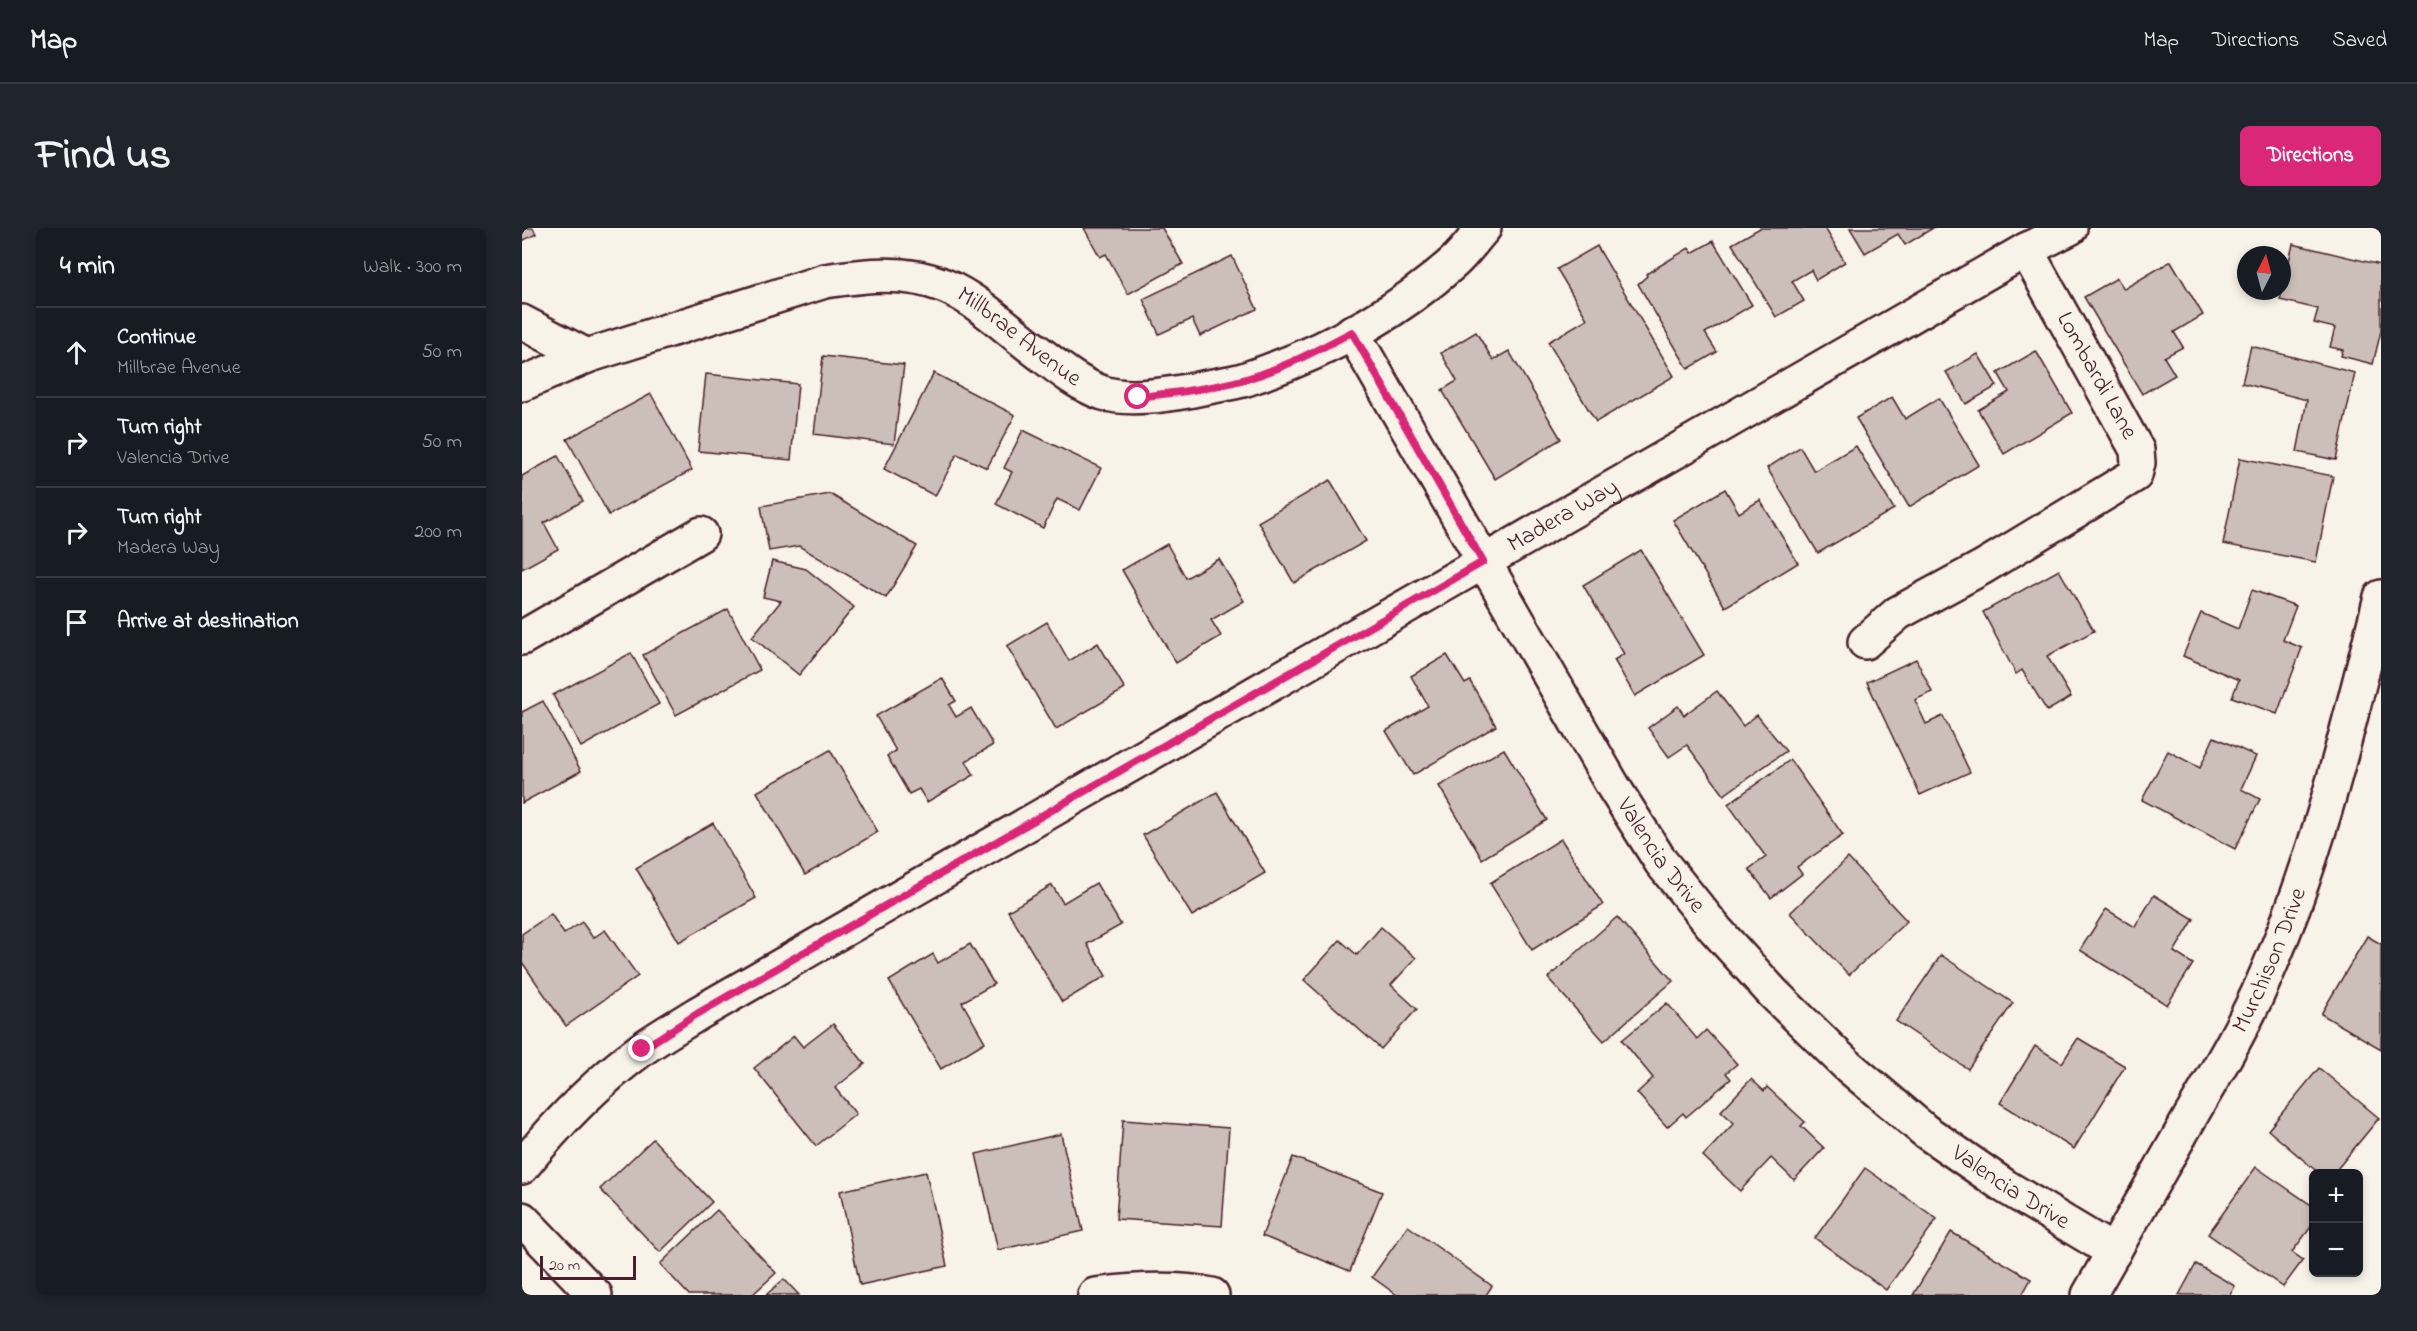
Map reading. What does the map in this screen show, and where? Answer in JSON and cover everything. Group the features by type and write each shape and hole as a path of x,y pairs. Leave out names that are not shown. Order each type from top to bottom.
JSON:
{"street":[{"name":"Millbrae Avenue","path":"522,384 587,356 825,281 862,276 903,275 945,286 982,309 1067,375 1103,393 1138,397 1179,393 1244,380 1305,357 1352,332 1413,295 1456,261 1484,228"},
{"name":"Madera Way","path":"522,1167 546,1136 592,1090 642,1049 697,1014 2026,250 2070,228"},
{"name":"Lombardi Lane","path":"1864,642 1898,613 1983,567 2135,475 2138,463 2137,450 2026,250"},
{"path":"522,322 587,356"},
{"name":"Valencia Drive","path":"1352,332 1613,786 1661,862 1716,930 1773,993 1847,1065 1926,1131 2006,1187 2114,1252"},
{"path":"522,638 702,534"},
{"name":"Murchison Drive","path":"2089,1295 2230,1048 2263,983 2314,847 2336,773 2381,597"},
{"path":"522,1219 595,1295"},
{"path":"1095,1295 1130,1290 1195,1291 1212,1295"}],"building":[{"path":"522,228 533,228 536,234 522,241"},
{"path":"1084,228 1162,228 1183,264 1128,294 1106,254 1100,257"},
{"path":"1760,228 1825,228 1845,262 1816,280 1811,270 1792,281 1804,301 1776,317 1732,244"},
{"path":"1850,228 1933,228 1905,245 1898,234 1865,253"},
{"path":"1713,241 1752,305 1705,333 1717,352 1688,369 1638,284 1647,276 1646,274 1689,248 1692,253"},
{"path":"2293,244 2381,265 2381,331 2373,364 2341,356 2343,350 2330,347 2335,328 2314,323 2318,309 2280,300 2291,300"},
{"path":"1597,246 1674,376 1596,422 1548,342 1587,319 1557,269"},
{"path":"1232,256 1257,309 1200,336 1192,319 1159,334 1143,299"},
{"path":"2171,261 2203,315 2174,332 2183,347 2164,357 2175,375 2142,394 2084,297 2117,278 2124,289"},
{"path":"1476,332 1493,360 1509,351 1561,439 1495,479 1442,390 1457,381 1441,353"},
{"path":"2251,346 2355,373 2336,460 2297,452 2307,400 2242,383"},
{"path":"2036,351 2072,413 2004,454 1978,410 2009,392 1998,373"},
{"path":"1978,354 1997,386 1966,404 1946,372"},
{"path":"823,356 904,365 894,444 814,434"},
{"path":"934,373 1015,415 987,468 957,454 935,496 884,469"},
{"path":"706,374 798,384 791,460 698,451"},
{"path":"651,394 692,470 609,515 567,439"},
{"path":"1892,397 1905,419 1939,398 1979,465 1909,507 1856,418"},
{"path":"1023,430 1101,468 1080,510 1057,499 1043,528 996,504 1012,472 1004,468"},
{"path":"1856,446 1894,509 1818,553 1767,468 1800,447 1814,471"},
{"path":"558,456 583,501 544,523 558,549 522,569 522,476"},
{"path":"2240,458 2333,476 2316,562 2223,544"},
{"path":"1330,480 1366,541 1294,583 1258,522"},
{"path":"1725,489 1739,513 1760,500 1798,563 1725,607 1673,520"},
{"path":"830,494 917,546 886,598 799,546 769,551 761,506"},
{"path":"1167,544 1186,578 1219,559 1244,601 1211,620 1221,636 1176,663 1122,570"},
{"path":"1641,550 1704,655 1635,696 1614,660 1624,654 1583,585"},
{"path":"772,561 806,569 854,607 799,675 752,637 781,601 763,597"},
{"path":"2059,570 2094,631 2047,656 2071,697 2047,711 2022,670 2016,674 1983,612"},
{"path":"2252,590 2296,606 2283,640 2302,648 2277,714 2232,697 2239,680 2183,656 2201,613 2238,629"},
{"path":"728,609 760,670 676,715 643,655"},
{"path":"1047,622 1069,661 1098,643 1125,689 1056,729 1007,646"},
{"path":"631,653 659,704 581,747 553,695"},
{"path":"1447,655 1465,684 1470,681 1496,726 1413,775 1386,731 1428,706 1411,676"},
{"path":"1916,659 1932,692 1915,700 1926,724 1943,716 1970,772 1920,795 1867,682"},
{"path":"942,678 956,701 949,705 956,717 971,708 993,745 966,761 974,775 927,802 919,789 909,794 887,756 896,751 876,716"},
{"path":"1717,691 1743,726 1757,715 1786,751 1724,795 1687,745 1669,757 1648,728 1678,706 1684,715"},
{"path":"543,701 581,771 522,803 522,712"},
{"path":"2214,737 2256,756 2241,789 2260,799 2235,849 2142,800 2168,751 2200,768"},
{"path":"1504,749 1547,820 1482,859 1439,786"},
{"path":"830,750 878,832 805,875 757,792"},
{"path":"1790,760 1843,835 1797,867 1802,874 1771,898 1749,869 1766,857 1728,804"},
{"path":"1217,792 1265,873 1192,916 1143,835"},
{"path":"713,823 756,898 679,942 636,868"},
{"path":"1561,839 1603,905 1532,950 1490,883"},
{"path":"1848,858 1907,921 1849,975 1790,913"},
{"path":"1096,883 1121,925 1087,944 1106,976 1062,1002 1008,911 1052,885 1063,903"},
{"path":"2154,895 2194,919 2174,952 2193,964 2167,1005 2080,950 2106,909 2135,927"},
{"path":"551,914 564,934 582,922 593,938 605,930 638,976 566,1026 522,962 522,934"},
{"path":"1617,917 1673,981 1604,1041 1548,978"},
{"path":"1381,927 1416,958 1391,985 1417,1009 1381,1049 1304,980 1340,940 1357,955"},
{"path":"2367,936 2381,944 2381,1049 2321,1014"},
{"path":"970,944 994,984 962,1002 985,1042 941,1069 889,981 933,954 938,963"},
{"path":"1941,955 2013,1003 1968,1069 1896,1021"},
{"path":"1667,1003 1697,1039 1706,1030 1737,1064 1726,1073 1731,1079 1686,1117 1683,1113 1667,1127 1637,1093 1653,1078 1622,1040"},
{"path":"833,1024 865,1064 835,1088 856,1114 816,1146 754,1068 794,1036 803,1047"},
{"path":"2078,1038 2125,1066 2074,1149 2000,1103 2035,1046 2062,1063"},
{"path":"2319,1068 2379,1118 2337,1169 2314,1169 2268,1130"},
{"path":"1751,1079 1764,1091 1767,1087 1805,1122 1801,1126 1824,1148 1794,1180 1771,1158 1740,1191 1703,1156 1734,1123 1721,1111"},
{"path":"1123,1120 1229,1128 1222,1226 1116,1219"},
{"path":"1061,1134 1083,1231 998,1250 976,1154"},
{"path":"653,1139 712,1202 660,1252 600,1189"},
{"path":"1293,1157 1382,1192 1350,1271 1262,1236"},
{"path":"2256,1167 2309,1204 2309,1230 2292,1252 2303,1260 2283,1287 2208,1234"},
{"path":"1865,1168 1937,1219 1886,1290 1815,1238"},
{"path":"926,1172 947,1266 860,1285 840,1191"},
{"path":"717,1210 776,1273 752,1295 689,1295 660,1264"},
{"path":"1408,1226 1492,1286 1486,1295 1397,1295 1372,1277"},
{"path":"1951,1232 2031,1279 2022,1295 1913,1295"},
{"path":"2196,1264 2235,1286 2230,1295 2179,1295"},
{"path":"784,1279 799,1295 766,1295"}],"route":[{"path":"642,1049 697,1014 1483,562 1352,332 1305,357 1244,380 1179,393 1138,397"}]}
